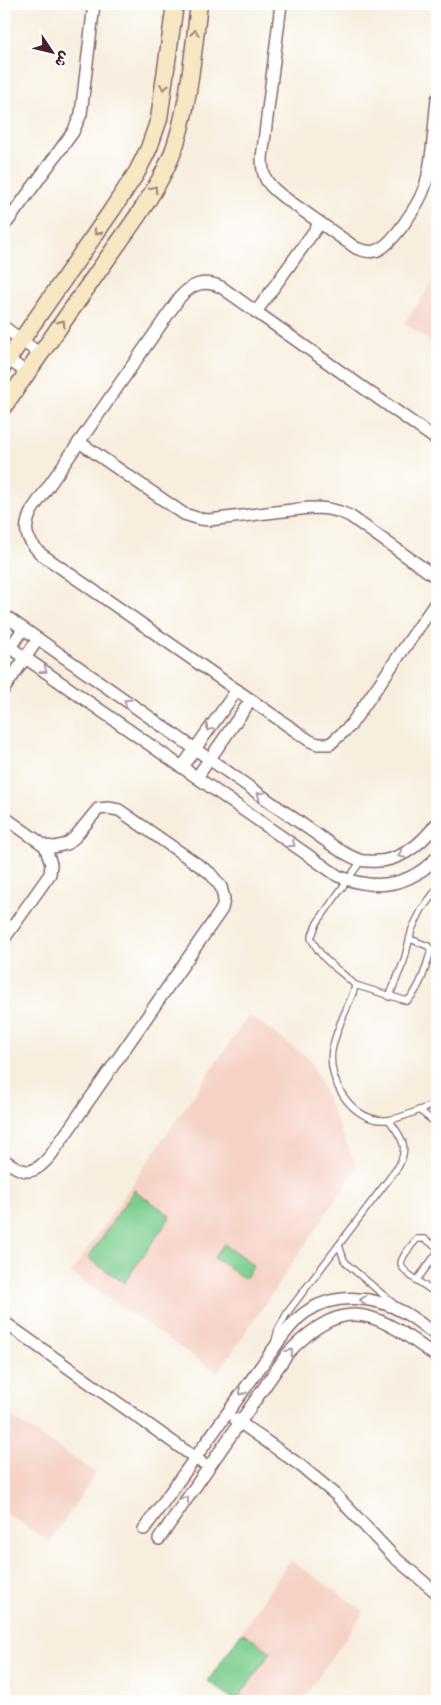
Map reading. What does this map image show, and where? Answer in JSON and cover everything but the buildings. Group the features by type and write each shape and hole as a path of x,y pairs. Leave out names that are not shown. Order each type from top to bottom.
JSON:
{"street":[{"path":"4,224 73,132 81,114 94,4"},
{"path":"27,372 5,360 112,210 137,172 149,148 159,118 175,4"},
{"path":"4,406 158,183 171,156 180,125 190,75 199,4"},
{"path":"281,4 262,169 271,187 356,248 366,252 376,251 384,247 419,200 426,185 437,98"},
{"path":"256,312 320,223"},
{"path":"437,440 256,312 213,283 204,282 188,288 180,297 28,519 26,527 32,545 41,554 310,741 318,744 330,744 350,726 437,601"},
{"path":"4,328 40,354"},
{"path":"80,442 184,514 209,520 309,508 339,510 437,578"},
{"path":"4,616 339,850 361,860 378,862 398,858 414,848 429,834 437,823"},
{"path":"23,629 6,649 25,658 324,866 347,879 372,885 393,884 412,878 436,861"},
{"path":"4,689 38,640"},
{"path":"182,767 237,690"},
{"path":"197,778 251,700"},
{"path":"4,817 46,846 54,847 67,844 98,809 119,810 210,873 221,887 224,899 222,909 51,1155 35,1170 27,1172 18,1170 4,1160"},
{"path":"4,939 50,874 51,864 46,846"},
{"path":"144,1530 272,1350 292,1325 306,1312 322,1304 343,1299 364,1299 386,1304 405,1313 437,1336"},
{"path":"158,1539 288,1353 305,1335 323,1322 343,1316 362,1316 378,1319 396,1328 437,1358"},
{"path":"4,1322 208,1468"},
{"path":"227,1413 301,1466 335,1494 394,1557 437,1593"}],"lane":[{"path":"361,860 331,906 317,923 311,938 318,951 328,963 355,985 407,1002 412,997 427,964 431,950 428,946 410,939"},
{"path":"389,997 404,961 412,929 422,909 437,889"},
{"path":"355,985 354,994 339,1026 332,1052 333,1074 339,1090 354,1109 377,1120 388,1120 437,1103"},
{"path":"418,1110 437,1124"},
{"path":"272,1350 278,1330 287,1313 404,1157 405,1149 403,1142 388,1120"},
{"path":"437,1247 425,1239 417,1239 403,1258 402,1268 437,1294"},
{"path":"339,1245 344,1260 348,1265 405,1313"},
{"path":"418,1280 437,1253"}],"shaded area":[{"path":"437,277 437,346 404,323"},
{"path":"249,1015 310,1059 357,1168 218,1373 71,1273"},
{"path":"4,1412 96,1473 50,1542 4,1512"},
{"path":"290,1560 364,1611 302,1701 237,1701 208,1681"}],"green space":[{"path":"134,1190 171,1216 124,1283 88,1258"},
{"path":"224,1244 254,1265 245,1279 214,1258"},
{"path":"242,1632 271,1652 236,1701 208,1681"}]}
